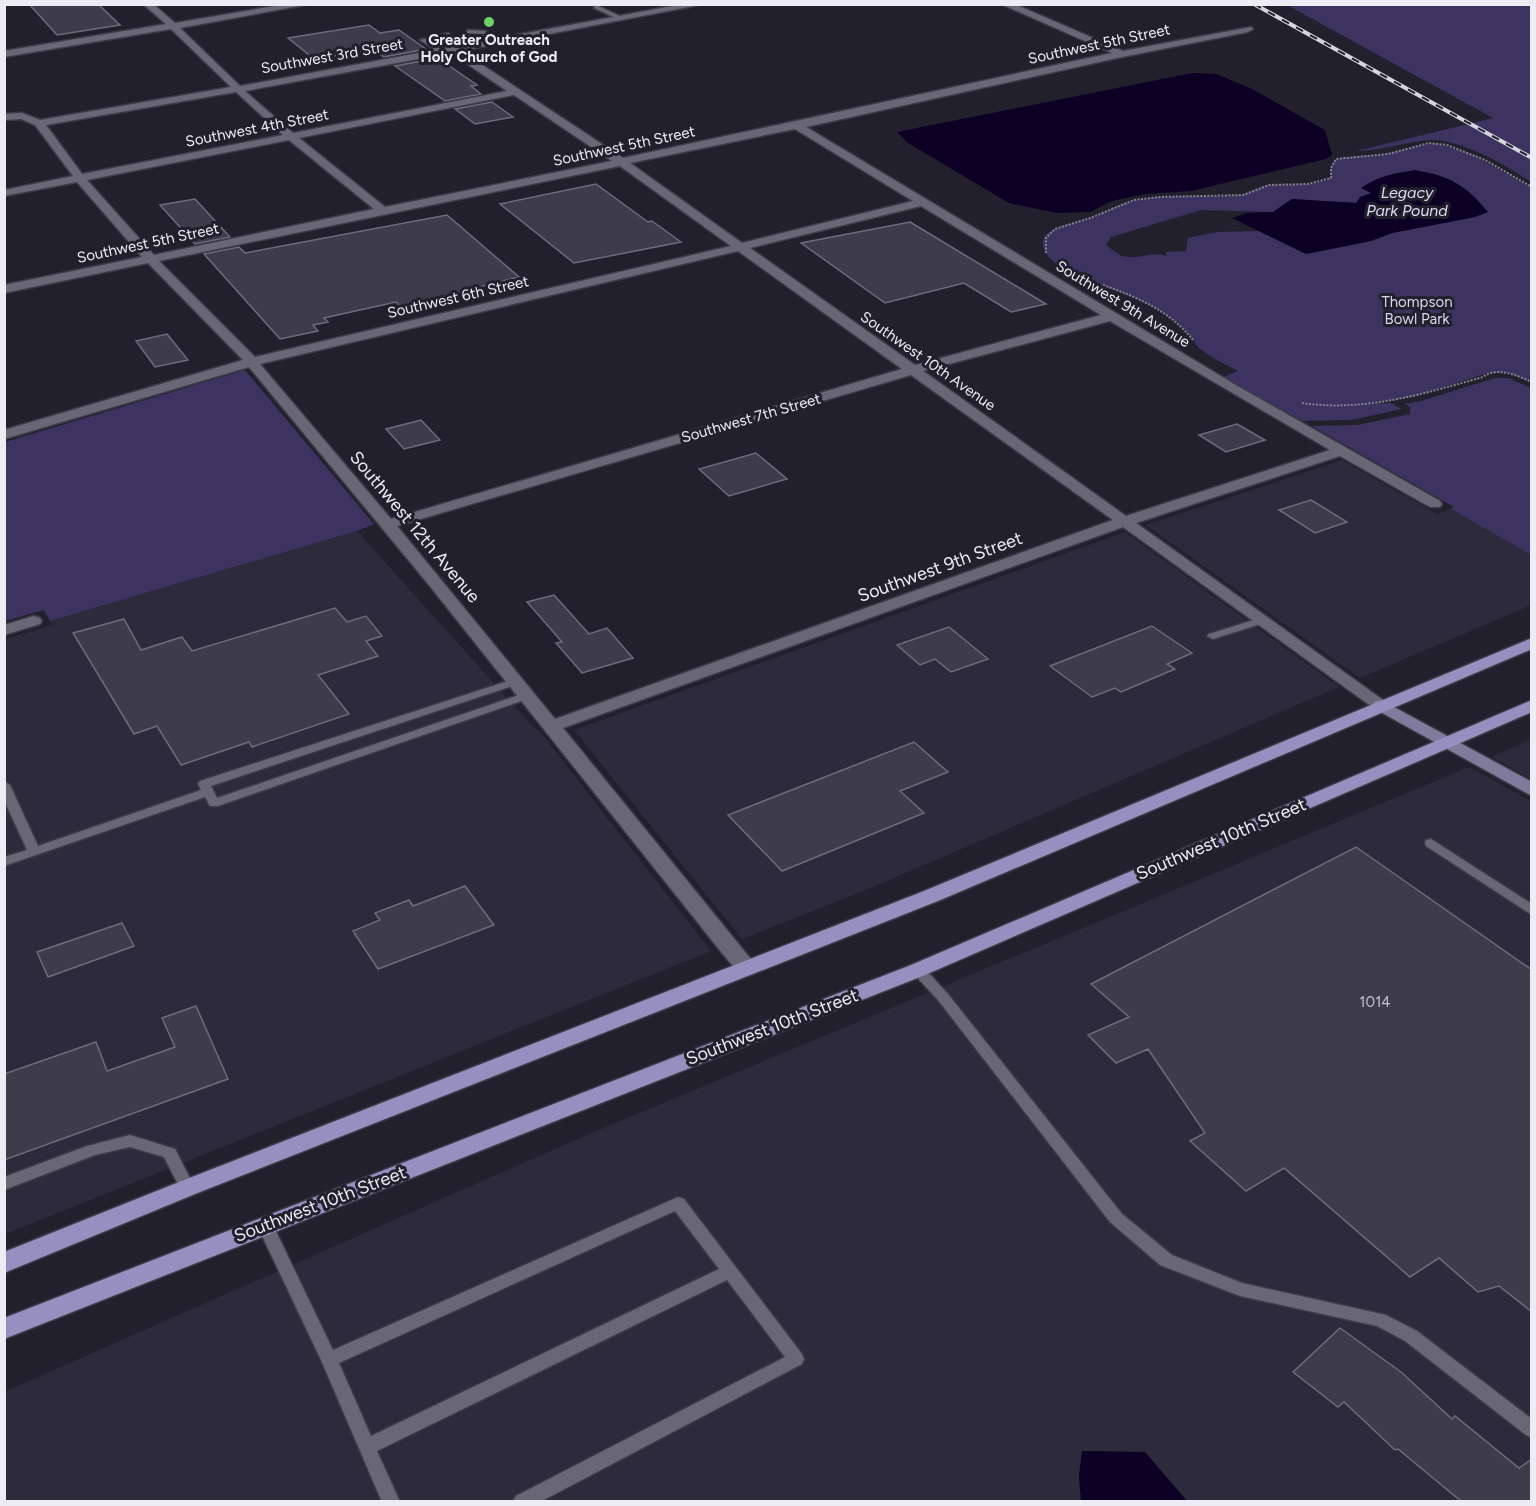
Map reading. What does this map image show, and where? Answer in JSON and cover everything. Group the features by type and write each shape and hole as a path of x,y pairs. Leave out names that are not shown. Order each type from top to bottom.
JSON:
{"main road":[{"path":"4,1263 187,1188 932,896 1532,642"},
{"name":"Southwest 10th Street","path":"4,1329 918,970 1532,705"}],"street":[{"path":"147,4 174,25 290,137 384,211"},
{"path":"4,54 306,4"},
{"name":"Southwest 3rd Street","path":"4,117 22,116 39,123 700,4"},
{"path":"1005,4 1122,54"},
{"name":"Southwest 5th Street","path":"4,289 797,126 1122,54 1248,29"},
{"name":"Southwest 10th Avenue","path":"447,51 515,92 620,162 1381,705"},
{"name":"Southwest 4th Street","path":"4,193 515,92"},
{"name":"Southwest 12th Avenue","path":"39,123 78,178 150,258 252,362 389,524 529,695 729,948 748,968"},
{"name":"Southwest 9th Avenue","path":"797,126 1229,387 1435,504"},
{"name":"Southwest 6th Street","path":"4,435 252,362 741,248 922,202"},
{"name":"Southwest 7th Street","path":"389,524 913,370 1113,316"},
{"name":"Southwest 9th Street","path":"553,726 1126,521 1341,451"},
{"path":"4,630 34,621"},
{"path":"1381,705 1532,790"}],"lane":[{"path":"596,7 622,19"},
{"path":"468,32 483,32 500,41"},
{"path":"447,51 423,40 449,35"},
{"path":"1213,636 1263,620"},
{"path":"516,681 204,783 214,803 529,695"},
{"path":"4,785 34,852"},
{"path":"4,862 208,792"},
{"path":"1431,843 1532,911"},
{"path":"918,970 942,997 1116,1218 1166,1260 1240,1289 1380,1320 1411,1336 1532,1430"},
{"path":"4,1184 92,1150 130,1141 170,1153 187,1188"},
{"path":"328,1360 678,1203 796,1359 522,1502"},
{"path":"265,1225 391,1502"},
{"path":"367,1447 729,1272"}],"path":[{"path":"1051,260 1043,246 1053,228 1064,223 1083,220 1118,204 1151,197 1242,195 1270,185 1318,184 1331,178 1331,168 1336,159 1354,154 1381,154 1436,143 1471,154 1532,187"},
{"path":"1100,284 1133,296 1164,313 1190,336 1197,346"},
{"path":"1297,401 1325,405 1354,405 1412,397 1483,377 1488,373 1509,373 1532,382"}],"shaded area":[{"path":"1342,460 1437,514 1451,509 1531,555 1531,605 1360,678 1146,525"},
{"path":"357,531 536,730 539,730 711,951 5,1234 5,639 53,625 50,621"},
{"path":"1125,532 1339,687 861,892 742,939 574,730"},
{"path":"1531,739 1531,779 1492,757"},
{"path":"1469,767 1531,801 1531,1501 1187,1501 1145,1452 1082,1451 1079,1476 1081,1502 5,1501 4,1392 589,1134"}],"green space":[{"path":"1287,5 1531,5 1531,182 1483,154 1442,141 1420,141 1375,150 1356,151 1493,118"},
{"name":"Thompson Bowl Park","path":"1436,143 1471,154 1531,187 1531,382 1509,373 1488,373 1412,397 1366,404 1391,403 1402,409 1351,420 1302,421 1223,377 1238,371 1199,348 1186,331 1164,313 1068,271 1047,255 1043,246 1043,239 1054,229 1085,220 1135,200 1239,195 1269,185 1316,183 1331,178 1331,168 1336,159 1384,154","holes":["1372,193 1475,217 1392,233 1371,241 1306,254 1259,231 1217,232 1188,238 1186,251 1166,252 1166,256 1156,254 1128,257 1120,255 1106,245 1111,237 1201,210 1273,212 1292,199 1356,203"]},
{"path":"245,370 374,524 357,531 50,621 44,610 5,621 5,442"},
{"path":"1495,378 1508,378 1531,388 1531,555 1451,509 1454,507 1312,426 1358,425 1410,414 1410,407 1405,404"}],"water":[{"path":"1192,73 1216,74 1250,88 1325,130 1332,155 1326,159 1191,191 1145,194 1112,201 1090,212 1057,213 1009,203 908,143 897,132"},
{"name":"Legacy Park Pound","path":"1415,170 1438,175 1456,183 1472,195 1488,212 1475,217 1392,233 1371,241 1306,254 1232,218 1247,213 1273,212 1292,199 1356,203 1360,197 1371,193 1361,188 1367,184 1387,176"},
{"path":"1082,1451 1145,1452 1187,1501 1081,1501 1079,1476"}],"building":[{"path":"29,4 98,4 120,25 57,35"},
{"path":"369,25 380,33 399,30 426,49 384,57 374,50 314,59 288,38"},
{"path":"438,58 477,85 471,86 481,94 445,101 395,66"},
{"path":"492,102 513,117 475,124 455,109"},
{"path":"596,184 648,222 652,221 681,242 574,263 500,204"},
{"path":"195,199 230,237 195,244 160,205"},
{"path":"447,215 519,277 401,307 396,302 324,318 328,322 313,325 318,331 280,339 204,254 239,247 245,253"},
{"path":"910,222 1046,304 1011,312 964,283 885,303 801,243"},
{"path":"167,334 188,360 155,367 136,341"},
{"path":"421,420 440,440 404,449 386,429"},
{"path":"1237,424 1265,440 1226,452 1199,435"},
{"path":"756,453 787,479 729,496 699,469"},
{"path":"1311,500 1347,522 1315,533 1279,510"},
{"path":"554,595 589,634 607,628 633,658 582,673 556,643 562,642 527,602"},
{"path":"335,608 347,622 366,616 382,636 366,641 378,656 318,675 349,714 252,747 249,742 181,765 157,726 134,734 73,633 124,619 141,650 182,637 192,651"},
{"path":"1152,626 1192,653 1167,664 1175,669 1121,692 1115,688 1092,697 1050,666"},
{"path":"949,627 988,659 951,672 935,659 920,665 897,645"},
{"path":"914,742 948,772 900,791 924,813 782,871 728,815"},
{"path":"1356,847 1532,970 1532,1312 1499,1286 1478,1292 1439,1258 1410,1277 1284,1168 1246,1191 1190,1141 1205,1133 1148,1049 1116,1063 1088,1035 1129,1017 1091,984"},
{"path":"465,886 494,925 378,969 353,931 380,920 375,913 409,900 413,906"},
{"path":"122,923 134,946 48,977 37,952"},
{"path":"196,1006 228,1079 4,1160 4,1074 96,1042 107,1071 175,1047 162,1018"},
{"path":"1340,1328 1401,1372 1452,1419 1455,1416 1519,1468 1532,1459 1532,1502 1462,1502 1398,1449 1395,1450 1344,1402 1338,1407 1293,1372"}],"railway":[{"path":"1254,4 1532,158"}],"place":[{"name":"Greater Outreach Holy Church of God","path":"489,22"}]}
